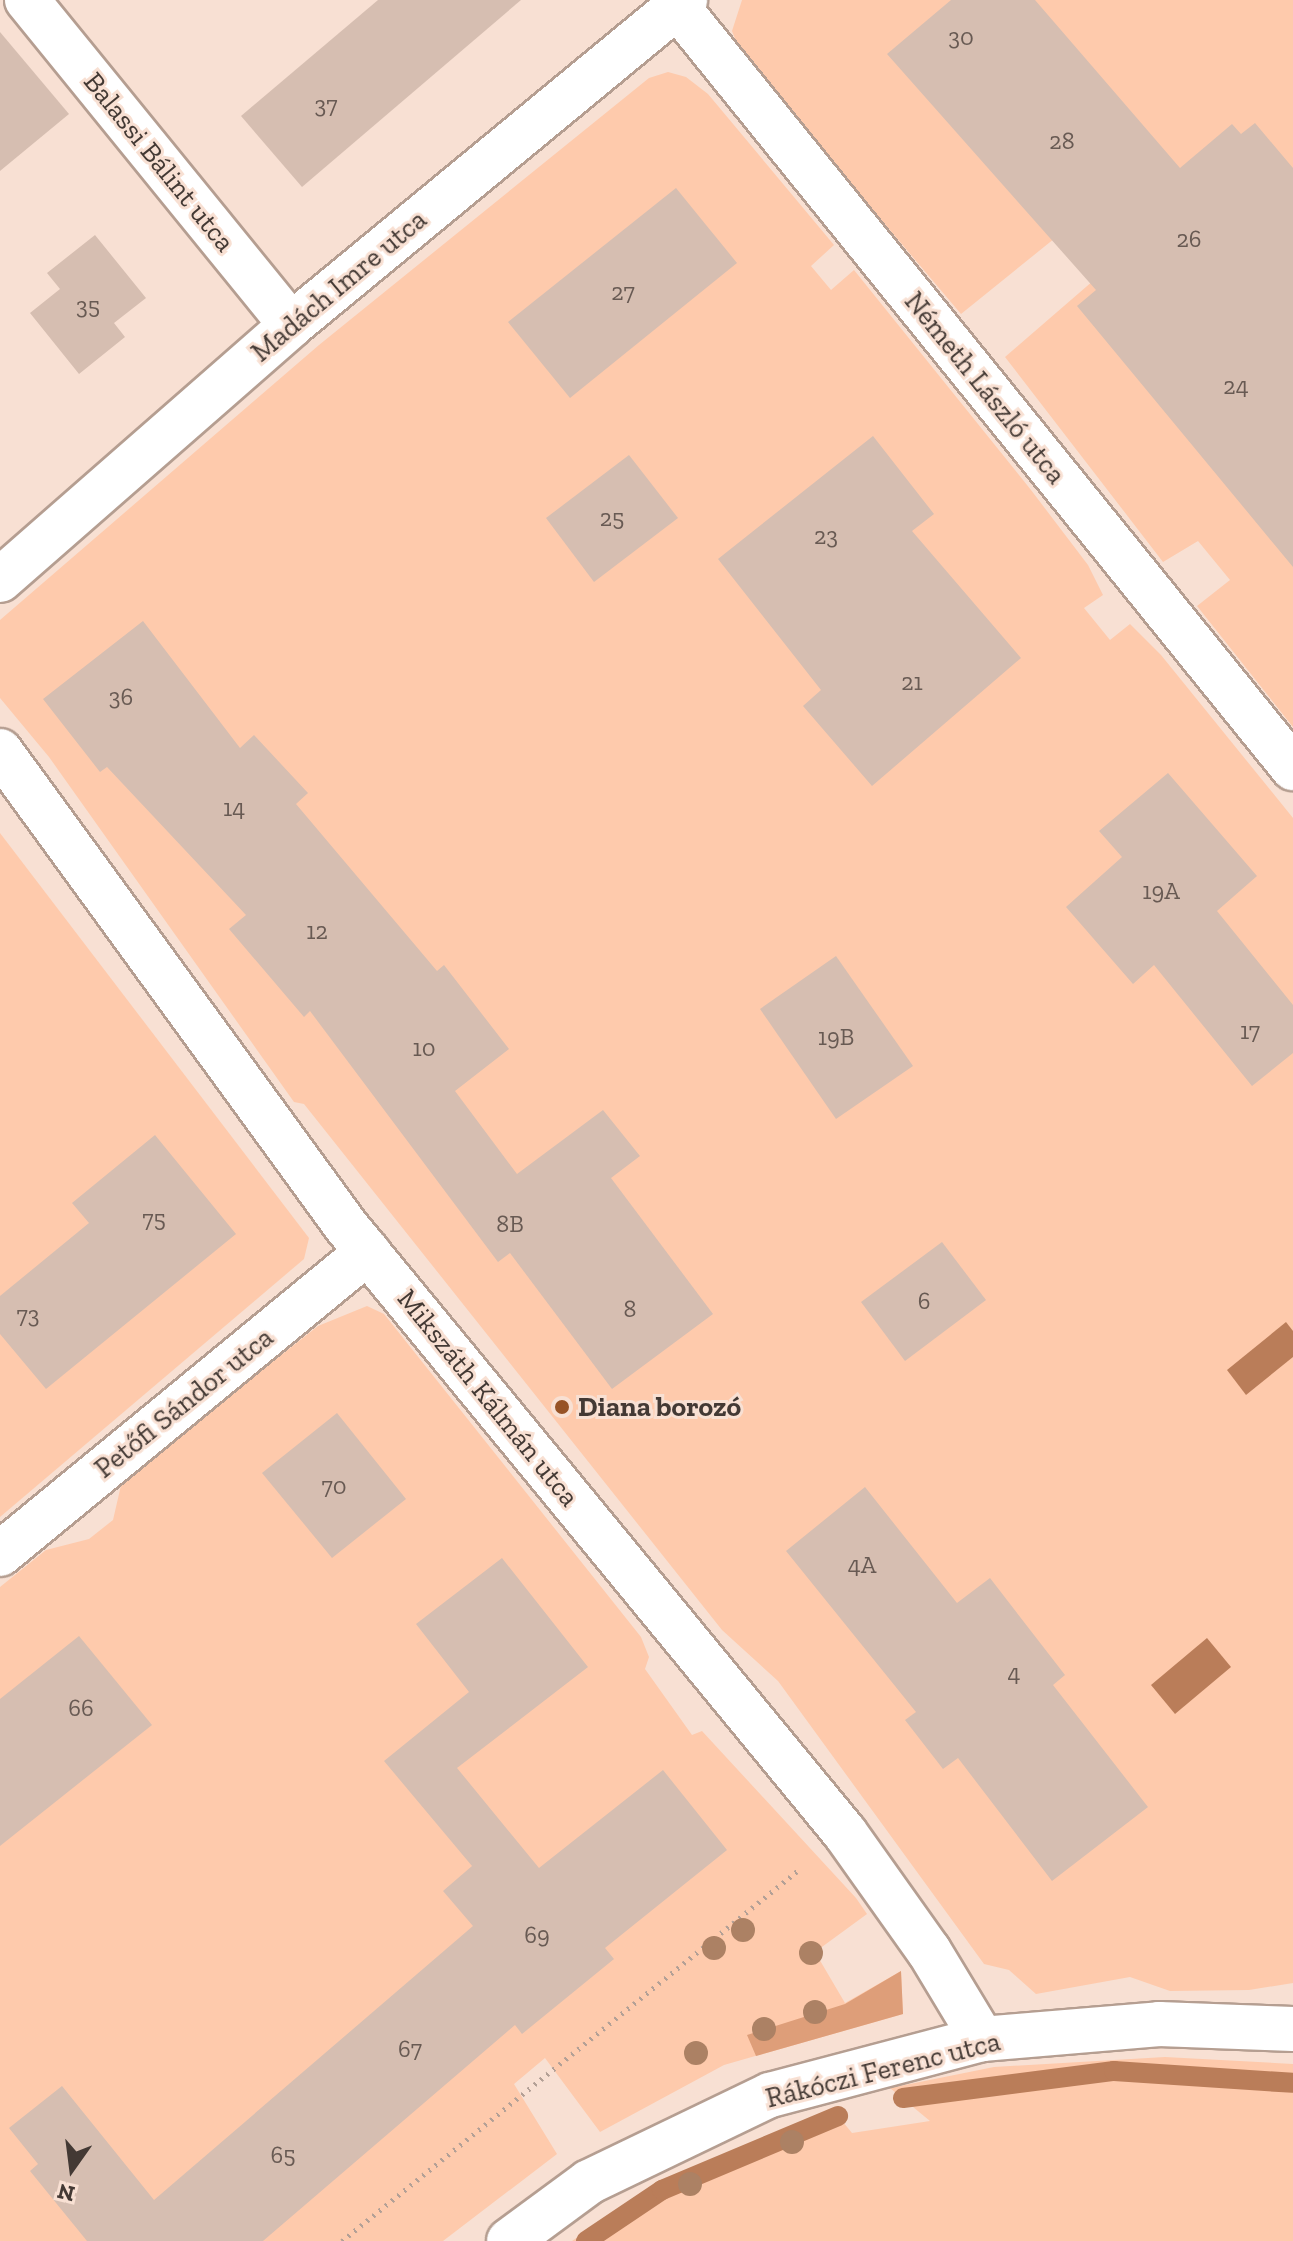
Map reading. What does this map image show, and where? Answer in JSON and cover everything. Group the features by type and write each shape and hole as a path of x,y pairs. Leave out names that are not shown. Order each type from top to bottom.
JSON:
{"street":[{"name":"Balassi Bálint utca","path":"27,0 291,325"},
{"name":"Madách Imre utca","path":"0,580 291,325 678,2"},
{"name":"Németh László utca","path":"678,2 1293,768"},
{"name":"Mikszáth Kálmán utca","path":"0,751 368,1252 845,1833 929,1951 982,2039"},
{"name":"Petőfi Sándor utca","path":"0,1554 368,1252"},
{"name":"Rákóczi Ferenc utca","path":"509,2241 589,2182 770,2095 982,2039 1159,2024 1293,2029"}],"path":[{"path":"342,2241 845,1833"}],"shaded area":[{"path":"742,0 1293,0 1293,727 1197,606 1230,580 1198,541 1163,562 1005,357 1101,274 1065,230 961,314 741,54 732,31"},
{"path":"668,72 686,77 708,94 834,245 811,266 831,290 854,270 1031,490 1088,565 1103,595 1084,608 1110,640 1130,624 1161,655 1293,818 1293,1983 1249,1990 1170,1991 1130,1977 1036,1994 1009,1970 984,1964 778,1681 722,1630 304,1104 294,1102 49,757 0,698 0,620 319,345 649,78"},
{"path":"0,833 309,1238 304,1259 0,1517"},
{"path":"367,1306 384,1314 641,1637 649,1657 645,1669 692,1735 702,1731 856,1898 867,1914 815,1952 845,2003 901,1971 903,2014 724,2065 600,2132 545,2058 514,2084 557,2154 443,2241 0,2241 0,1587 46,1550 89,1539 113,1520 122,1481 318,1326"},
{"path":"1286,1322 1293,1331 1293,1357 1246,1395 1227,1370"},
{"path":"1207,1638 1231,1667 1175,1714 1151,1685"},
{"path":"901,1971 903,2014 756,2056 747,2035 845,2004"},
{"path":"1165,2057 1293,2064 1293,2241 572,2241 644,2191 805,2121 838,2116 852,2133 930,2121 890,2088 994,2067"}],"building":[{"path":"378,0 521,0 302,187 241,116"},
{"path":"951,0 1035,0 1180,168 1232,124 1241,134 1255,123 1293,168 1293,567 1077,306 1096,290 887,54"},
{"path":"0,32 69,114 0,171"},
{"path":"676,188 737,263 570,398 508,322"},
{"path":"95,235 146,298 114,323 125,337 79,374 30,313 60,289 47,273"},
{"path":"873,436 934,514 912,531 1021,658 872,786 803,706 821,690 718,559"},
{"path":"629,455 678,518 594,582 546,518"},
{"path":"143,621 240,748 254,735 308,793 296,804 437,971 444,965 509,1049 455,1091 517,1174 603,1110 640,1156 611,1178 713,1314 612,1389 510,1253 498,1262 310,1011 304,1017 229,929 246,915 107,767 100,772 43,699"},
{"path":"1168,773 1257,876 1217,911 1293,1005 1293,1053 1252,1086 1154,965 1133,984 1066,907 1122,857 1099,831"},
{"path":"836,956 913,1066 836,1119 760,1009"},
{"path":"155,1135 236,1234 46,1389 0,1334 0,1296 89,1223 72,1203"},
{"path":"942,1242 986,1300 905,1361 861,1302"},
{"path":"337,1413 406,1499 332,1558 262,1473"},
{"path":"865,1487 957,1603 990,1578 1065,1675 1053,1685 1148,1807 1052,1881 958,1758 943,1769 905,1720 916,1712 786,1551"},
{"path":"502,1558 588,1667 457,1768 539,1868 663,1770 727,1850 605,1948 614,1959 522,2034 515,2025 263,2241 87,2241 30,2171 38,2164 9,2128 62,2086 154,2200 473,1926 443,1891 472,1866 384,1761 469,1692 416,1624"},
{"path":"79,1636 152,1725 0,1846 0,1699"}],"waterway":[{"path":"903,2098 1114,2071 1293,2083"},
{"path":"586,2241 662,2190 838,2116"}],"place":[{"name":"Diana borozó","path":"562,1407"}]}
